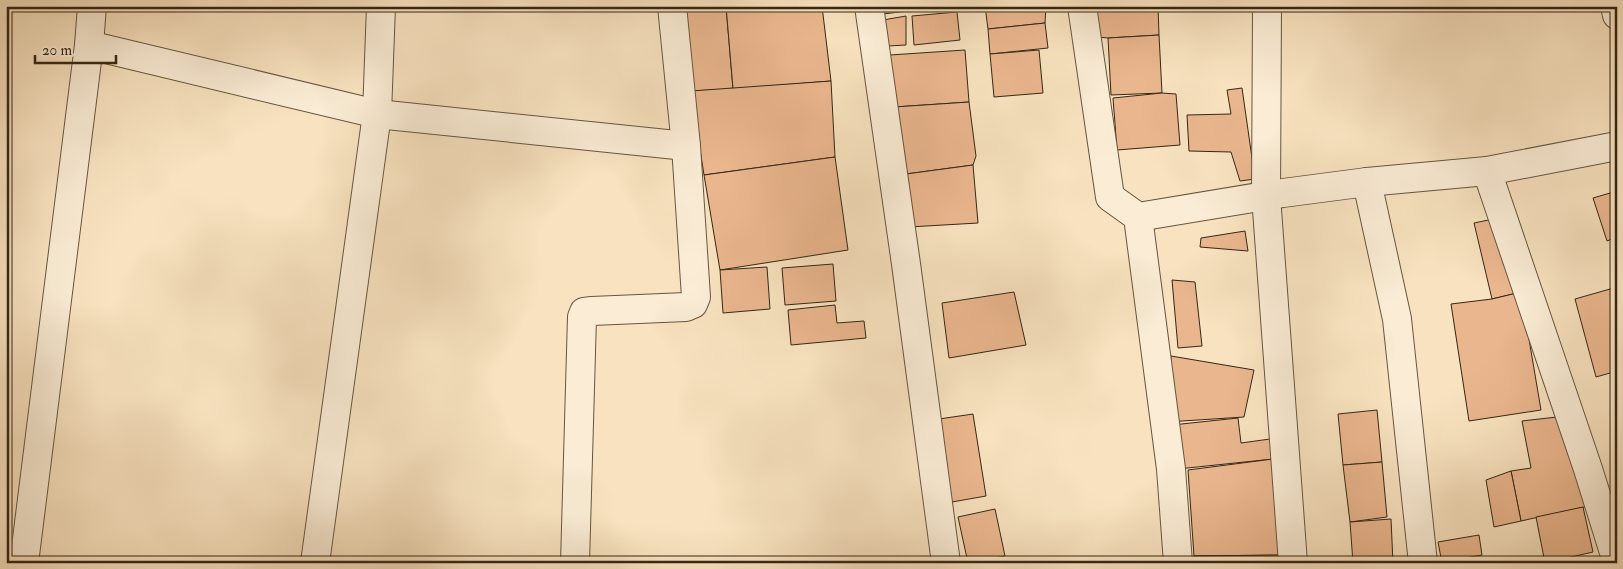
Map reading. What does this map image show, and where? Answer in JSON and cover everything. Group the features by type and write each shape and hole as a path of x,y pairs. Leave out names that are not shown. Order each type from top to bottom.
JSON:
{"street":[{"path":"24,563 89,45 92,6"},
{"path":"315,563 377,114 381,6"},
{"path":"575,563 582,317 584,312 686,307 694,304 696,297 686,146 672,6"},
{"path":"869,6 908,274 946,563"},
{"path":"1082,6 1110,197 1138,217 1367,182 1487,171 1617,146"},
{"path":"1266,6 1266,196 1293,563"},
{"path":"1615,6 1617,15"},
{"path":"89,45 377,114 686,146"},
{"path":"1487,171 1588,469 1617,562"},
{"path":"1367,182 1397,319 1423,563"},
{"path":"1138,217 1170,469 1178,563"}],"building":[{"path":"684,6 726,6 733,89 691,91"},
{"path":"726,6 822,6 831,81 733,89"},
{"path":"881,6 950,6 883,14"},
{"path":"985,6 1046,6 1045,23 988,29"},
{"path":"1089,6 1158,6 1159,35 1108,38 1087,36"},
{"path":"957,12 960,40 914,45 912,16"},
{"path":"906,16 906,45 888,46 883,20"},
{"path":"1045,23 1048,48 990,54 988,29"},
{"path":"1159,35 1162,93 1111,95 1108,38"},
{"path":"965,50 969,102 894,107 890,55"},
{"path":"1039,50 1043,93 994,97 990,54"},
{"path":"831,81 835,157 704,175 691,91"},
{"path":"1242,88 1255,179 1240,181 1231,152 1189,151 1187,115 1231,114 1227,90"},
{"path":"1162,93 1176,94 1180,145 1117,150 1113,98"},
{"path":"969,102 976,156 973,165 906,174 894,107"},
{"path":"835,157 848,250 720,270 704,175"},
{"path":"973,165 978,223 909,227 906,174"},
{"path":"1617,191 1617,237 1607,241 1593,198"},
{"path":"1503,217 1521,292 1492,299 1474,223"},
{"path":"1245,231 1248,251 1200,247 1201,238"},
{"path":"833,264 836,301 785,305 782,268"},
{"path":"767,267 770,309 723,313 720,270"},
{"path":"1172,280 1195,282 1202,346 1178,348"},
{"path":"1617,287 1617,371 1596,377 1575,299"},
{"path":"1014,292 1026,345 949,358 942,303"},
{"path":"1521,292 1541,410 1469,421 1451,304 1492,299"},
{"path":"835,305 837,323 864,321 866,338 791,345 788,310"},
{"path":"1171,356 1254,370 1244,417 1167,422"},
{"path":"1377,410 1382,462 1343,465 1338,414"},
{"path":"973,414 986,496 952,502 939,419"},
{"path":"1557,417 1589,506 1521,521 1511,471 1531,468 1522,421"},
{"path":"1238,418 1241,443 1270,439 1273,459 1178,469 1172,425"},
{"path":"1273,459 1284,555 1194,556 1188,470"},
{"path":"1382,462 1387,517 1350,522 1343,465"},
{"path":"1511,471 1521,521 1494,527 1486,480"},
{"path":"1583,507 1593,552 1545,563 1536,517"},
{"path":"995,509 1005,556 968,563 958,517"},
{"path":"1391,519 1393,563 1353,563 1350,522"},
{"path":"1479,535 1482,555 1465,558 1466,563 1442,563 1438,542"},
{"path":"1284,555 1284,563 1194,563 1194,556"}]}
